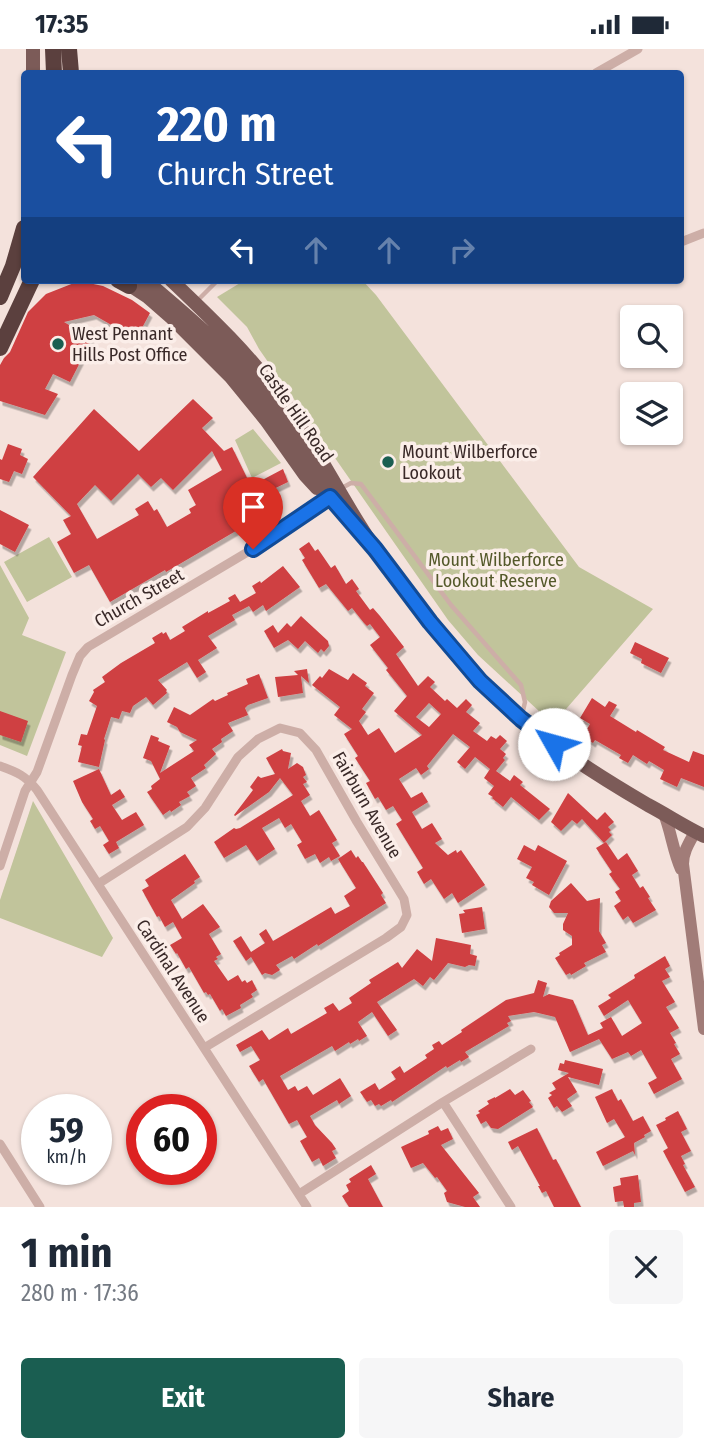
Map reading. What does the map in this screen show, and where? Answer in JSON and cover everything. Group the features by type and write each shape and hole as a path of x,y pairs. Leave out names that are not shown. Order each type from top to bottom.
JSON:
{"highway":[{"path":"53,49 54,70"},
{"path":"69,49 71,70"},
{"path":"0,297 21,238"},
{"path":"13,266 21,252"},
{"path":"0,348 31,284"}],"main road":[{"path":"33,49 33,70"},
{"path":"126,284 148,297 172,318 231,377 266,420 304,475 313,485 334,494"},
{"name":"Castle Hill Road","path":"150,284 202,329 253,383 430,622 480,681 521,719 554,744 610,782 700,834"},
{"name":"Castle Hill Road","path":"175,284 228,334 280,396 305,433 334,494"},
{"path":"664,814 684,876"},
{"path":"700,834 683,856 704,1029"}],"street":[{"path":"601,70 638,49"},
{"path":"684,241 704,233"},
{"name":"Church Street","path":"0,866 25,791 38,770 80,656 88,647 273,537 334,494"},
{"name":"Fairburn Avenue","path":"98,884 187,827 205,808 238,757 258,739 280,728 300,733 316,750 404,899 407,915 401,927 386,938 204,1048"},
{"name":"Cardinal Avenue","path":"0,765 18,772 30,781 307,1207"},
{"path":"299,1194 531,1049"},
{"path":"443,1102 511,1207"},
{"path":"0,1144 40,1207"}],"lane":[{"path":"195,303 214,284"},
{"path":"334,494 351,483 360,484 451,605 521,685 525,702 521,719"}],"green space":[{"name":"Mount Wilberforce Lookout Reserve","path":"238,284 366,284 579,567 653,609 553,724 478,655 448,620 259,349 247,327 217,297"},
{"path":"253,429 281,463 252,478 235,440"},
{"path":"49,537 72,577 27,602 4,562"},
{"path":"0,565 29,618 22,635 66,652 27,756 0,745"},
{"path":"33,801 113,938 102,957 0,918 0,900"}],"building":[{"path":"71,284 93,284 132,300 150,313 136,339 94,315 64,322 92,339 70,382 53,374 45,389 58,394 45,415 0,401 0,365 10,352 28,312 46,294"},
{"path":"193,399 213,418 202,428 224,451 232,447 251,486 283,469 288,482 257,497 260,504 240,514 246,525 110,602 89,565 74,573 57,542 71,534 63,520 71,516 33,477 94,409 139,451","holes":["212,451 222,470 188,490 196,505 189,509 191,513 167,527 157,509 154,511 148,501 135,509 139,515 97,539 77,504 95,485 111,501 138,474 151,487 161,478 173,490"]},
{"path":"8,444 22,449 20,455 28,459 22,474 14,471 9,482 0,479 0,459 2,460"},
{"path":"0,510 29,525 15,552 0,544"},
{"path":"309,542 315,551 318,549 331,568 335,565 346,584 352,579 359,589 356,591 370,610 373,608 404,647 396,654 418,686 428,676 435,682 430,687 445,701 447,699 457,708 466,699 472,705 466,712 480,723 473,731 487,741 491,736 496,739 500,735 507,741 500,749 506,754 503,758 505,760 496,771 510,781 514,775 523,782 520,785 550,809 539,820 511,797 503,807 488,794 494,786 484,778 490,769 475,757 465,769 457,762 470,747 453,734 427,766 429,769 421,775 416,768 399,779 411,798 422,792 428,802 412,812 422,829 432,823 442,839 435,843 448,855 461,850 485,885 458,903 452,893 444,899 431,879 424,884 417,872 423,868 396,824 402,820 393,806 386,810 378,797 375,799 366,783 370,781 344,734 352,729 334,715 340,707 312,685 329,669 348,680 353,673 367,683 365,686 374,693 362,709 366,712 359,721 368,735 379,728 395,753 422,735 394,711 407,696 370,645 380,637 352,608 348,611 326,584 319,588 302,560 305,558 299,549","holes":["429,703 441,714 429,727 416,717"]},
{"path":"283,566 300,587 266,611 263,605 253,612 249,606 232,615 235,620 208,636 217,648 198,660 206,672 197,678 187,662 158,680 167,693 153,705 146,697 133,706 130,713 122,711 119,719 111,717 99,767 78,762 82,746 78,745 81,734 87,735 97,706 89,701 93,690 105,682 102,677 155,643 152,638 162,632 166,632 170,640 185,631 182,627 230,601 228,598 235,594 240,602 256,593 252,586 260,581 261,583"},
{"path":"301,616 328,641 329,646 324,652 321,649 318,653 305,641 298,649 288,640 274,648 264,631 273,625 278,633 287,623 291,627"},
{"path":"635,642 669,658 661,673 641,663 642,659 630,653"},
{"path":"307,669 309,683 301,676 303,693 278,697 275,677 298,675 294,671"},
{"path":"259,674 268,698 248,705 245,708 248,715 228,723 233,731 212,749 216,754 204,765 206,768 191,778 196,786 187,792 190,796 179,802 181,805 163,815 147,792 160,779 151,761 143,758 151,735 170,746 160,773 194,751 189,745 197,740 167,722 174,707 190,715 213,699 215,701 248,684 246,679"},
{"path":"592,698 605,707 609,701 617,705 610,716 665,747 663,750 689,762 693,751 704,755 704,787 681,778 677,787 660,779 664,770 649,761 647,764 633,755 628,763 619,758 621,755 583,736 590,724 580,718"},
{"path":"0,711 28,721 21,742 0,735"},
{"path":"282,749 291,753 288,769 297,763 303,767 306,775 303,777 307,782 303,784 310,795 301,801 310,816 319,810 337,840 332,843 340,856 331,861 329,857 320,863 315,854 305,859 297,845 302,842 291,824 285,828 279,818 262,828 275,849 257,861 246,845 224,858 214,842 293,795 280,778 269,792 234,815 253,790 250,787 258,776 261,778 275,774 266,758"},
{"path":"99,769 111,795 120,789 125,797 112,805 122,820 136,812 144,825 116,842 119,848 109,854 103,845 109,841 100,826 95,829 90,821 93,819 73,781"},
{"path":"568,793 597,820 605,812 614,822 608,827 612,835 604,843 582,819 577,824 572,820 561,831 551,822"},
{"path":"606,842 618,860 627,853 638,871 632,875 640,888 643,886 656,910 633,923 628,916 623,920 614,906 621,901 615,892 620,889 596,848"},
{"path":"524,845 535,851 538,845 567,861 549,895 526,878 532,867 517,859"},
{"path":"351,850 356,858 358,856 363,862 383,893 381,895 386,903 318,946 317,944 294,959 292,956 276,965 280,970 272,975 262,975 251,957 246,961 233,941 241,936 251,952 265,943 259,934 266,929 273,941 331,907 335,914 350,906 344,896 356,888 338,859"},
{"path":"185,854 200,877 171,900 182,919 203,904 220,927 209,934 221,954 214,961 228,981 238,975 242,982 252,980 257,990 251,994 253,997 240,1005 241,1008 226,1016 210,994 204,993 189,967 186,969 170,945 182,938 173,922 165,927 142,890 149,886 145,880"},
{"path":"571,883 587,901 600,898 599,931 606,943 602,945 606,952 584,963 586,966 571,975 566,975 555,958 572,945 572,936 563,930 568,913 554,913 549,907 551,901"},
{"path":"482,907 485,929 462,933 459,914 465,913 463,910"},
{"path":"436,938 471,945 470,954 477,956 475,966 448,963 434,980 430,977 423,986 414,979 377,1002 397,1030 388,1036 372,1012 358,1022 367,1036 350,1044 349,1042 335,1051 332,1046 280,1076 288,1090 295,1086 298,1091 307,1086 313,1095 340,1078 351,1096 339,1104 337,1100 310,1116 336,1149 332,1151 336,1158 323,1166 319,1158 312,1162 300,1141 307,1137 297,1120 289,1124 263,1079 259,1082 249,1066 260,1060 251,1046 240,1052 236,1045 262,1030 269,1040 288,1028 291,1034 327,1013 324,1008 333,1003 339,1011 352,1003 349,998 371,983 369,980 398,962 402,968 417,949 432,961"},
{"path":"665,956 670,966 665,969 670,977 662,981 675,1002 666,1007 679,1028 670,1033 680,1054 671,1059 682,1079 654,1094 648,1083 657,1078 641,1050 631,1056 628,1052 612,1059 599,1039 570,1052 555,1017 534,1012 508,1016 511,1021 507,1023 509,1026 465,1052 469,1057 447,1068 446,1066 392,1102 391,1100 381,1106 375,1106 371,1100 367,1102 360,1092 375,1083 379,1090 396,1079 391,1072 400,1066 404,1073 427,1058 425,1055 434,1049 432,1045 439,1041 442,1045 506,1000 534,993 538,980 547,983 543,997 549,994 573,1000 588,1035 603,1028 600,1023 611,1017 622,1036 642,1023 628,1000 604,1016 598,1006 611,998 608,995 635,978 634,975"},
{"path":"565,1060 603,1069 599,1085 568,1077 577,1092 567,1099 572,1106 562,1112 557,1106 554,1108 548,1098 552,1095 549,1093 556,1089 552,1083 569,1073 558,1070 560,1063 564,1064"},
{"path":"510,1089 515,1095 523,1090 533,1107 498,1129 491,1128 486,1121 481,1124 476,1115 480,1113 478,1111 489,1104 487,1101"},
{"path":"612,1089 633,1121 643,1116 651,1131 634,1143 635,1155 633,1151 603,1166 596,1152 625,1137 614,1119 607,1123 595,1097"},
{"path":"678,1111 687,1129 681,1132 691,1151 681,1156 685,1164 683,1165 695,1187 685,1192 663,1151 668,1148 656,1125"},
{"path":"438,1126 441,1131 448,1128 453,1139 441,1145 479,1193 473,1197 480,1207 465,1207 447,1202 444,1193 447,1191 423,1163 411,1168 401,1147 429,1134 428,1131"},
{"path":"537,1128 581,1207 554,1207 546,1191 542,1193 518,1146 512,1150 508,1142"},
{"path":"371,1165 376,1174 368,1179 383,1207 349,1207 342,1196 349,1191 346,1185 351,1182 349,1179"},
{"path":"638,1175 641,1202 634,1203 634,1207 624,1207 623,1201 615,1202 613,1187 621,1185 620,1178"}],"place":[{"name":"West Pennant Hills Post Office","path":"58,344"},
{"name":"Mount Wilberforce Lookout","path":"388,462"}],"route":[{"path":"253,549 330,497 480,681 521,719 554,744"}]}
